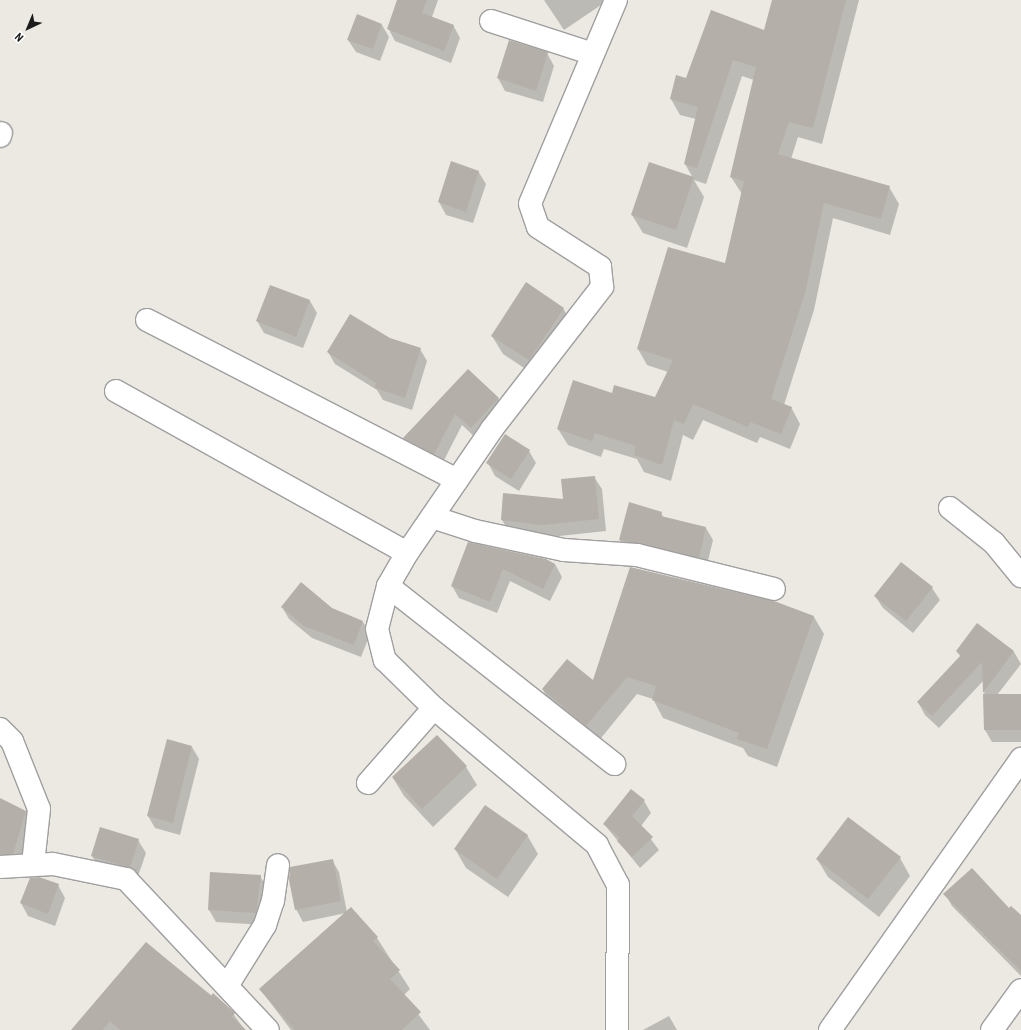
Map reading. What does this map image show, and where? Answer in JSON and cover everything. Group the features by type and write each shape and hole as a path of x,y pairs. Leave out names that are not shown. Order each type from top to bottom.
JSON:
{"street":[{"path":"616,0 530,204 538,227 600,267 602,287 457,480 407,553 388,586 377,629 386,660 434,708 597,845 618,884 617,1030"},
{"path":"491,21 593,54"},
{"path":"147,320 457,480"},
{"path":"116,391 407,553"},
{"path":"950,508 994,542 1021,576"},
{"path":"432,517 475,531 564,550 637,555 774,589"},
{"path":"388,586 614,764"},
{"path":"368,783 434,708"},
{"path":"0,729 12,741 39,809 33,864"},
{"path":"830,1030 1021,759"},
{"path":"0,867 53,864 126,879 268,1030"},
{"path":"227,986 265,925 273,901 278,865"},
{"path":"992,1030 1021,990"}],"building":[{"path":"397,0 427,0 422,13 454,25 444,51 387,29"},
{"path":"772,0 846,0 813,128 789,122 778,154 890,186 881,219 824,203 805,293 771,399 792,407 781,434 750,422 748,427 693,404 684,424 674,420 662,465 634,455 636,446 595,433 592,441 557,429 573,380 612,393 614,385 655,397 673,360 637,349 668,247 725,263 744,181 730,177 756,67 733,60 697,168 684,164 698,107 670,99 676,75 686,78 711,10 764,30"},
{"path":"357,14 382,24 373,49 347,40"},
{"path":"509,40 548,52 536,91 497,78"},
{"path":"451,161 479,171 466,212 438,202"},
{"path":"649,162 694,177 676,230 631,215"},
{"path":"526,282 564,308 529,360 491,336"},
{"path":"270,285 310,300 296,337 256,321"},
{"path":"350,314 390,338 421,348 405,398 375,388 376,383 327,352"},
{"path":"468,369 499,398 471,428 455,414 434,454 403,438"},
{"path":"505,434 530,450 511,479 486,463"},
{"path":"595,476 599,519 542,525 501,520 503,493 563,499 561,479"},
{"path":"629,502 662,512 661,516 706,527 699,558 619,540"},
{"path":"468,542 546,559 555,564 543,589 503,569 490,602 451,586"},
{"path":"901,562 933,587 906,621 874,596"},
{"path":"630,567 774,601 814,616 767,749 737,739 739,733 652,700 656,686 627,677 586,726 542,689 567,659 593,680"},
{"path":"301,582 332,608 363,621 354,645 304,626 281,607"},
{"path":"977,623 1014,651 983,693 982,662 932,716 917,702 961,655 956,651"},
{"path":"983,694 1021,694 1021,730 984,730"},
{"path":"437,735 467,766 422,809 392,777"},
{"path":"167,739 192,746 173,823 147,816"},
{"path":"631,789 645,800 632,816 653,837 632,857 617,841 620,838 603,824"},
{"path":"0,798 26,811 13,854 0,854"},
{"path":"485,805 528,835 497,879 454,849"},
{"path":"848,817 901,857 868,899 816,859"},
{"path":"100,827 139,839 130,868 91,856"},
{"path":"333,859 341,901 295,910 289,880 290,867"},
{"path":"972,868 1009,908 1011,906 1021,915 1021,971 943,894"},
{"path":"210,872 261,875 256,913 208,910"},
{"path":"39,877 59,884 48,914 20,903 30,878"},
{"path":"351,907 378,937 373,941 400,970 390,979 421,1012 402,1030 295,1030 259,989"},
{"path":"146,942 211,996 213,993 235,1013 232,1017 246,1030 120,1030 110,1021 103,1030 71,1030"}]}
